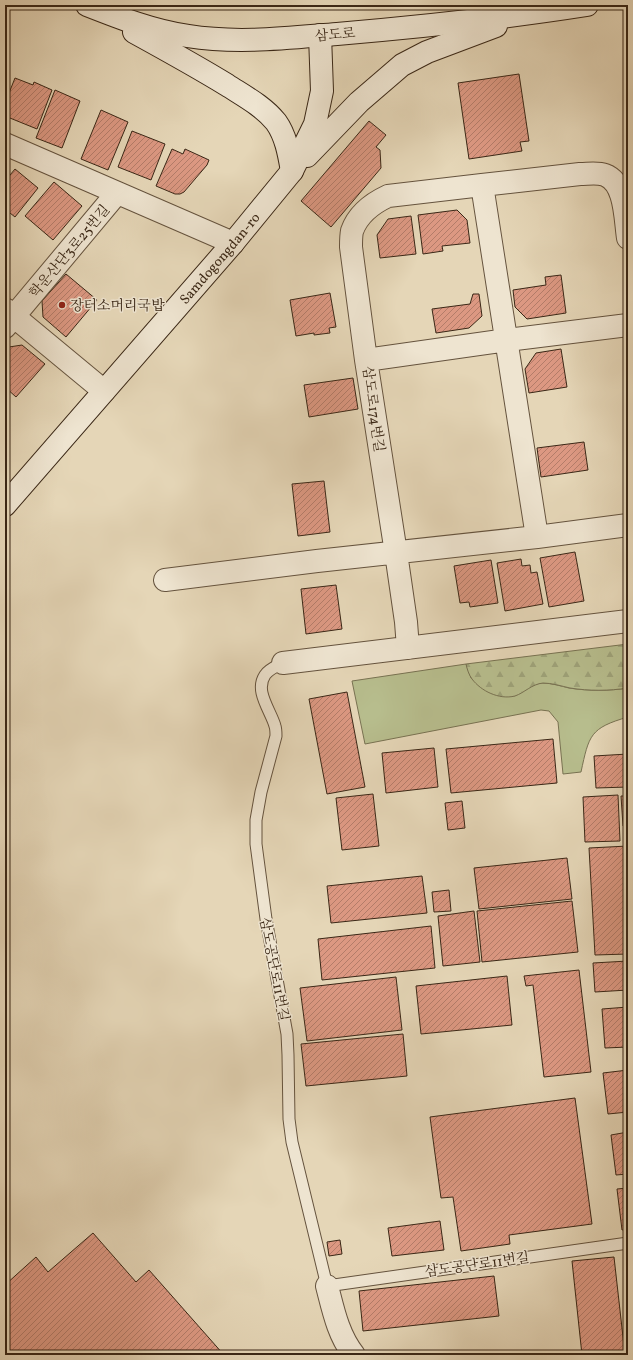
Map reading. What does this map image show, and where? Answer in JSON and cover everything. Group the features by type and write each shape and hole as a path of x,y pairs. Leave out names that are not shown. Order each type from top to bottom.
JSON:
{"street":[{"path":"82,5 187,60 254,102 275,121 282,133 287,146 292,171"},
{"name":"삼도로","path":"87,5 119,18 154,29 188,36 222,40 320,35 524,15 587,5"},
{"path":"292,171 359,102 402,65 427,52 524,15"},
{"name":"Samdogongdan-ro","path":"9,494 104,391 233,243 292,171 315,124 322,91 320,35"},
{"name":"학운산단3로25번길","path":"5,144 233,243"},
{"path":"366,360 351,247 352,231 358,220 368,208 388,196 596,173 606,175 614,181 619,188 628,238"},
{"path":"482,185 537,537"},
{"name":"학운산단3로25번길","path":"8,318 117,193"},
{"path":"8,318 104,391"},
{"name":"삼도로174번길","path":"408,648 406,622 396,553 366,360 628,325"},
{"path":"165,580 628,525"},
{"path":"284,664 628,622"},
{"name":"삼도공단로11번길","path":"327,1286 338,1325 348,1347 354,1355"}],"lane":[{"name":"삼도공단로11번길","path":"284,664 271,669 265,674 262,682 264,700 276,727 276,736 261,792 256,820 256,844 266,919 287,1034 289,1119 292,1142 327,1286 628,1243"}],"green space":[{"path":"628,644 628,688 621,689 584,690 543,683 535,685 515,696 503,697 491,694 480,687 470,676 466,664"},
{"path":"466,664 471,678 514,696 531,686 542,683 584,690 628,688 628,717 606,725 593,735 586,749 581,772 563,774 558,722 549,711 541,710 365,744 352,681"}],"building":[{"path":"519,74 529,141 520,142 522,151 469,159 458,83"},
{"path":"15,78 33,85 34,82 52,90 37,129 5,116 5,103"},
{"path":"55,90 80,101 62,148 36,138"},
{"path":"101,110 128,122 108,170 81,159"},
{"path":"369,121 386,135 376,147 380,150 381,168 331,227 301,201"},
{"path":"132,131 165,144 151,180 118,167"},
{"path":"172,149 183,154 185,149 209,160 207,165 184,192 180,194 175,194 156,186"},
{"path":"15,169 38,188 15,217 5,209 5,171 10,175"},
{"path":"54,182 82,206 53,240 25,216"},
{"path":"457,210 467,220 470,243 442,246 443,251 423,254 418,215"},
{"path":"411,216 416,254 380,258 377,235 388,219"},
{"path":"66,274 97,300 66,337 43,317 42,301"},
{"path":"561,275 566,313 527,319 515,307 513,290 546,285 545,277"},
{"path":"330,293 336,327 329,328 330,333 314,335 314,333 296,336 290,300"},
{"path":"473,294 479,294 482,316 469,328 436,333 432,309 470,304"},
{"path":"22,345 45,364 16,397 5,387 5,351 9,347"},
{"path":"561,349 567,387 529,393 525,369 536,353"},
{"path":"353,378 358,409 309,417 304,385"},
{"path":"584,442 588,470 541,477 537,448"},
{"path":"324,481 330,532 298,536 292,484"},
{"path":"575,552 584,601 549,607 540,558"},
{"path":"521,559 522,566 530,565 531,573 537,572 543,604 505,611 497,563"},
{"path":"491,560 498,603 470,607 469,602 460,603 454,566"},
{"path":"336,585 342,629 306,634 301,589"},
{"path":"347,692 365,787 327,794 309,699"},
{"path":"553,739 557,783 451,793 446,749"},
{"path":"434,748 438,787 386,793 382,753"},
{"path":"628,754 628,787 596,788 594,756"},
{"path":"373,794 379,846 342,850 336,798"},
{"path":"618,795 620,841 585,842 583,797"},
{"path":"621,796 628,796 628,826 623,826"},
{"path":"462,801 465,828 448,830 445,803"},
{"path":"628,846 628,954 595,955 589,848"},
{"path":"567,858 572,899 479,909 474,868"},
{"path":"422,876 427,913 331,923 327,886"},
{"path":"449,890 451,911 434,912 432,892"},
{"path":"572,901 578,952 482,962 477,911"},
{"path":"474,911 480,962 443,966 438,916"},
{"path":"431,926 435,968 322,980 318,939"},
{"path":"628,961 628,990 595,992 593,963"},
{"path":"579,970 591,1072 544,1077 533,985 526,986 524,976"},
{"path":"507,976 512,1025 421,1034 416,986"},
{"path":"396,977 402,1030 307,1041 300,988"},
{"path":"628,1007 628,1047 605,1048 602,1009"},
{"path":"403,1034 407,1076 306,1086 301,1044"},
{"path":"628,1070 628,1112 608,1114 603,1073"},
{"path":"575,1098 592,1224 509,1235 510,1244 461,1251 453,1197 441,1198 430,1117"},
{"path":"628,1132 628,1174 616,1175 611,1135"},
{"path":"628,1188 628,1229 622,1230 617,1189"},
{"path":"440,1221 444,1250 392,1256 388,1228"},
{"path":"93,1233 136,1282 149,1270 224,1355 5,1355 5,1285 36,1257 48,1272"},
{"path":"340,1240 342,1254 329,1256 327,1242"},
{"path":"614,1257 625,1355 582,1355 572,1261"},
{"path":"494,1276 499,1316 363,1331 359,1291"}],"place":[{"name":"장터소머리국밥","path":"62,305"}]}
